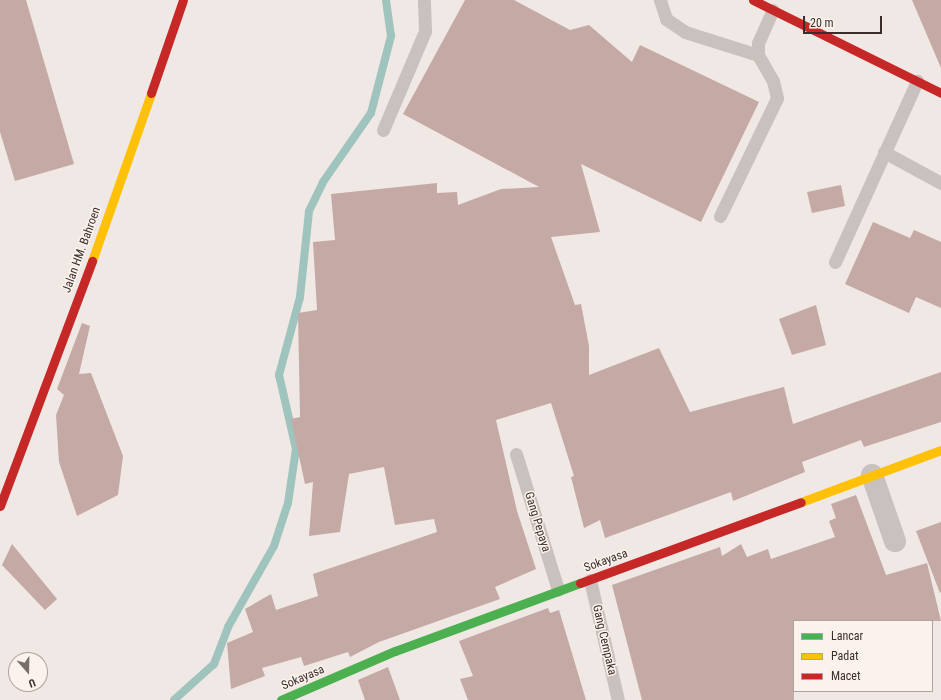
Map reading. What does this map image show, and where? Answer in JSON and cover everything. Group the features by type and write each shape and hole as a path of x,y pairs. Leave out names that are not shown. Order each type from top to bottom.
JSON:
{"street":[{"name":"Jalan HM. Bahroen","path":"0,506 95,252 183,0"},
{"path":"753,0 941,93"},
{"name":"Sokayasa","path":"281,700 395,651 941,450"},
{"path":"872,475 895,541"}],"lane":[{"path":"383,130 425,31 424,0"},
{"path":"660,0 666,19 685,32 758,55"},
{"path":"720,216 777,98 773,80 758,55 758,42 773,10"},
{"path":"835,262 917,81"},
{"path":"884,152 941,183"},
{"name":"Gang Pepaya","path":"516,454 558,590"},
{"name":"Gang Cempaka","path":"590,580 618,700"}],"building":[{"path":"0,0 26,0 74,164 15,181 0,132"},
{"path":"465,0 514,0 570,30 589,25 632,62 640,45 759,102 701,222 581,164 600,232 551,237 575,305 581,304 589,346 589,375 659,348 690,412 784,387 793,424 941,372 941,422 864,447 861,440 802,462 805,472 733,501 731,492 605,538 600,520 584,528 571,477 574,476 551,403 496,420 517,511 536,569 495,587 500,599 379,642 350,657 348,652 304,666 301,657 262,668 265,676 231,689 227,643 253,632 245,609 271,594 276,610 318,596 313,574 437,532 434,519 395,525 384,467 349,474 340,532 309,536 313,482 305,484 291,419 300,417 298,313 317,310 313,242 335,240 331,194 437,183 437,193 457,192 458,205 501,189 539,187 403,114"},
{"path":"912,0 941,0 941,68"},
{"path":"841,185 845,206 812,213 807,192"},
{"path":"873,222 910,238 914,230 941,242 941,308 916,297 909,313 845,284"},
{"path":"816,305 826,345 792,355 779,319"},
{"path":"82,323 90,326 79,374 91,373 123,456 118,495 77,516 59,462 56,415 64,395 57,389"},
{"path":"856,495 886,575 927,563 941,621 793,620 794,700 642,700 612,585 720,547 722,556 741,544 747,557 768,549 771,559 835,537 829,521 836,518 831,504"},
{"path":"941,522 941,592 940,593 916,531"},
{"path":"12,544 57,599 45,610 2,565"},
{"path":"548,608 550,613 559,610 586,700 468,700 460,679 473,676 459,641"},
{"path":"388,667 400,700 365,700 358,680"}],"waterway":[{"path":"174,700 214,664 228,627 274,546 288,503 296,449 279,375 300,297 309,211 323,182 371,113 391,36 386,0"}],"traffic: fast":[{"path":"281,700 395,651 580,583"}],"traffic: slow":[{"path":"92,261 151,93"},
{"path":"801,502 941,450"}],"traffic: jam":[{"path":"151,93 183,0"},
{"path":"753,0 941,93"},
{"path":"0,506 92,261"},
{"path":"580,583 801,502"}]}
